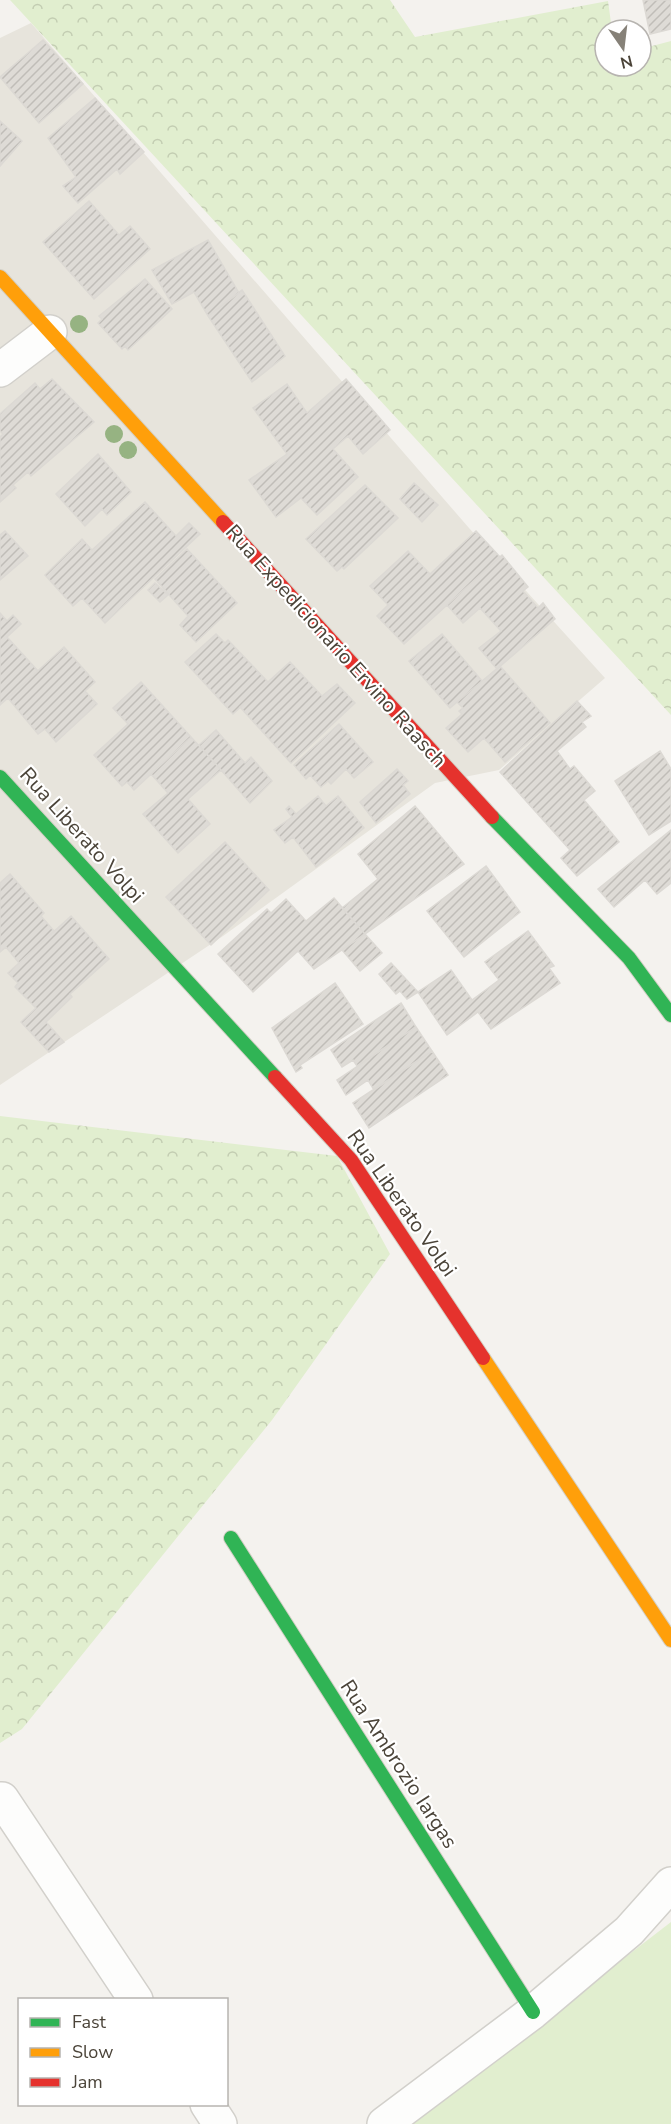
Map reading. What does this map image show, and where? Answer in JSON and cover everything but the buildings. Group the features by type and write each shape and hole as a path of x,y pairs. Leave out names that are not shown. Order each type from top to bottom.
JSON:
{"street":[{"name":"Rua Expedicionario Ervino Raasch","path":"0,277 507,833 629,958 671,1015"},
{"path":"0,370 50,332"},
{"name":"Rua Liberato Volpi","path":"0,777 351,1160 671,1640"},
{"name":"Rua Ambrozio Iargas","path":"231,1538 533,2012"},
{"path":"2,1800 135,1998"},
{"path":"384,2124 533,2012 629,1931 671,1884"},
{"path":"208,2106 220,2124"}],"shaded area":[{"path":"31,23 469,528 605,678 499,770 435,783 223,936 0,1085 0,38"}],"green space":[{"path":"10,0 390,0 415,37 608,1 610,18 593,18 593,78 653,78 653,46 671,41 671,715"},
{"path":"0,1116 337,1156 390,1254 272,1420 22,1729 0,1743"},
{"path":"671,1922 671,2124 409,2124"}],"traffic: fast":[{"path":"0,777 275,1077"},
{"path":"492,817 629,958 671,1015"},
{"path":"231,1538 533,2012"}],"traffic: slow":[{"path":"0,277 223,522"},
{"path":"483,1358 671,1640"}],"traffic: jam":[{"path":"223,522 492,817"},
{"path":"275,1077 351,1160 483,1358"}]}
